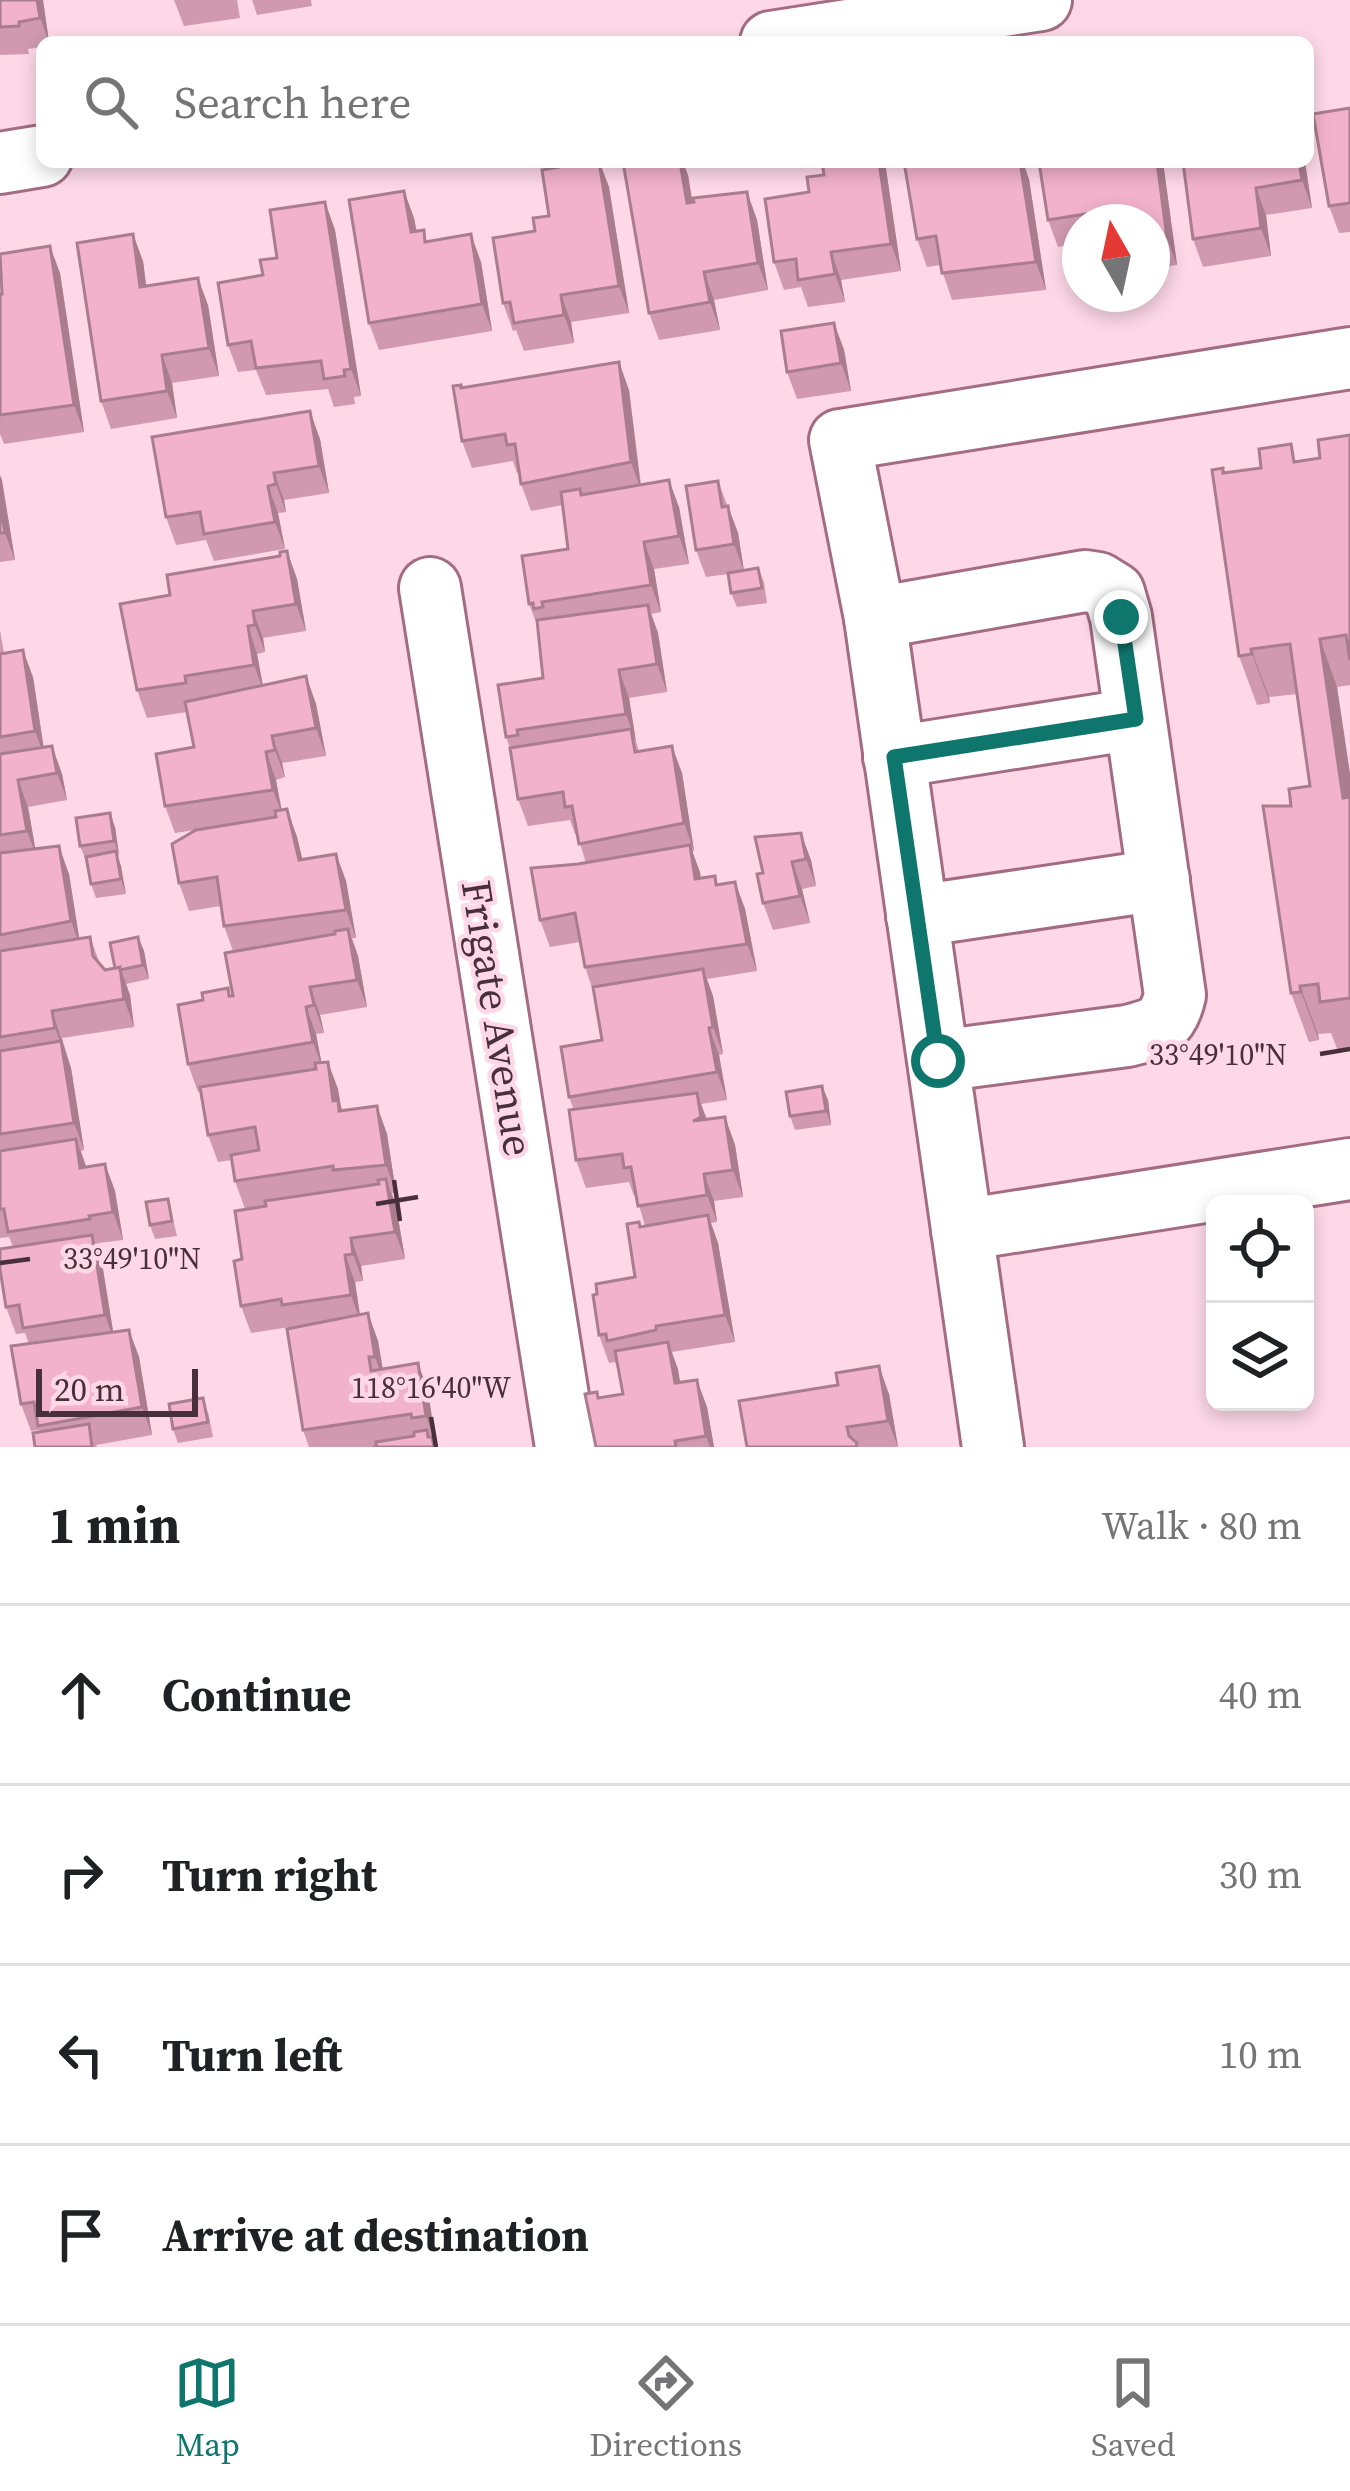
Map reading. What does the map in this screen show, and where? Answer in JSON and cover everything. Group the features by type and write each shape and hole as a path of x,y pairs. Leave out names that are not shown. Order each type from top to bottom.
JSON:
{"street":[{"path":"810,36 1041,0"},
{"path":"0,163 36,157"},
{"path":"993,1447 875,618 840,440 1350,358"},
{"path":"875,618 1085,581 1114,593 1159,880 1175,994 1170,1015 1153,1030 938,1061"},
{"name":"Frigate Avenue","path":"430,588 566,1447"},
{"path":"894,757 1136,719"},
{"path":"916,916 1159,880"},
{"path":"962,1230 1350,1169"}],"building":[{"path":"0,0 37,0 40,18 0,27"},
{"path":"1350,108 1350,203 1329,206 1314,114"},
{"path":"600,168 619,286 561,295 564,315 514,323 510,302 503,303 493,238 535,231 533,218 549,216 542,170"},
{"path":"624,168 681,168 687,203 694,202 693,198 747,192 758,263 704,272 710,302 649,313"},
{"path":"823,168 880,168 891,244 831,252 835,274 798,280 796,259 774,262 765,199 809,192 807,177 824,175"},
{"path":"905,168 1021,168 1036,262 942,273 936,236 917,239"},
{"path":"1040,168 1158,168 1163,204 1062,204 1062,218 1048,220"},
{"path":"1184,168 1300,168 1302,180 1256,188 1261,228 1193,239"},
{"path":"404,191 411,232 424,230 425,242 471,234 482,304 369,323 349,200"},
{"path":"325,202 351,369 344,370 345,376 324,379 321,361 256,368 251,341 228,345 218,283 263,275 260,260 277,258 270,210"},
{"path":"133,234 140,287 198,278 209,348 162,355 167,391 101,401 77,243"},
{"path":"50,246 74,405 0,415 0,254"},
{"path":"834,323 841,363 787,372 781,331"},
{"path":"619,362 631,462 521,484 515,444 507,445 505,434 462,441 453,386"},
{"path":"310,411 319,466 274,473 276,484 268,486 275,522 204,534 200,512 166,517 152,437"},
{"path":"1350,435 1350,660 1346,635 1320,639 1343,798 1350,797 1350,998 1320,1002 1318,984 1300,986 1301,992 1291,993 1263,806 1291,806 1289,789 1310,786 1290,644 1251,649 1252,654 1239,656 1212,470 1261,468 1259,449 1291,444 1294,462 1320,458 1318,440"},
{"path":"669,480 679,536 644,542 651,585 542,602 543,607 534,609 529,604 522,556 568,549 561,492 580,489 581,495"},
{"path":"718,481 734,544 696,550 686,486"},
{"path":"287,551 296,604 253,611 255,625 248,626 254,665 185,676 186,683 137,690 120,604 170,595 167,575"},
{"path":"758,568 762,588 731,593 728,573"},
{"path":"648,605 657,664 619,670 626,714 517,730 518,735 506,737 498,685 543,678 537,620"},
{"path":"23,650 35,731 0,737 0,654"},
{"path":"306,676 316,728 272,736 275,750 266,752 273,790 165,806 156,754 194,747 185,702"},
{"path":"631,729 635,752 672,746 684,823 579,844 572,806 565,807 563,792 518,799 510,748"},
{"path":"52,746 57,773 18,780 27,831 0,835 0,754"},
{"path":"287,809 299,860 336,854 346,910 224,926 217,877 179,883 172,844 196,830 276,817 275,811"},
{"path":"110,813 114,841 80,846 76,818"},
{"path":"801,833 806,859 792,862 800,896 763,903 757,874 763,873 755,837"},
{"path":"690,845 695,879 715,876 716,885 735,882 747,944 585,967 575,913 540,920 531,868"},
{"path":"59,846 71,921 0,935 0,853"},
{"path":"116,851 121,879 91,884 86,857"},
{"path":"348,929 357,980 310,987 314,1005 306,1007 313,1042 188,1064 178,1005 203,1000 202,993 228,988 233,996 225,953"},
{"path":"90,937 93,956 105,970 120,967 124,999 52,1011 55,1028 0,1037 0,951"},
{"path":"138,937 143,965 115,968 110,943"},
{"path":"703,969 717,1072 569,1097 561,1047 602,1040 593,987"},
{"path":"61,1041 74,1123 0,1134 0,1051"},
{"path":"328,1062 333,1101 338,1100 339,1111 377,1106 386,1165 333,1170 333,1166 235,1181 231,1155 259,1150 255,1127 208,1135 200,1087 316,1069 315,1063"},
{"path":"822,1086 826,1111 790,1116 786,1092"},
{"path":"697,1093 701,1117 693,1121 725,1117 733,1170 704,1174 707,1195 638,1206 631,1167 624,1168 622,1154 576,1160 569,1110"},
{"path":"76,1139 80,1168 105,1164 113,1212 8,1232 4,1209 0,1209 0,1151"},
{"path":"386,1179 395,1232 351,1238 353,1254 345,1255 351,1295 241,1306 234,1261 242,1259 235,1211"},
{"path":"168,1199 172,1221 150,1225 146,1202"},
{"path":"708,1215 725,1315 656,1326 656,1330 607,1341 606,1334 599,1335 593,1295 596,1284 635,1277 627,1224 639,1222 640,1227"},
{"path":"92,1235 105,1315 23,1328 19,1305 6,1307 0,1249"},
{"path":"368,1313 375,1357 369,1357 371,1371 418,1363 426,1416 412,1418 411,1414 303,1430 287,1329"},
{"path":"129,1330 142,1407 38,1426 34,1402 21,1404 11,1346"},
{"path":"668,1342 675,1383 697,1380 706,1436 675,1441 676,1447 596,1447 585,1394 597,1392 598,1398 623,1394 615,1351"},
{"path":"879,1366 888,1421 847,1427 856,1447 747,1447 739,1401 838,1385 836,1373"},
{"path":"203,1398 208,1422 173,1429 169,1404"},
{"path":"89,1424 92,1447 35,1447 33,1433"},
{"path":"427,1430 434,1447 377,1447 376,1442"}],"route":[{"path":"938,1061 894,757 1136,719 1121,617"}]}
